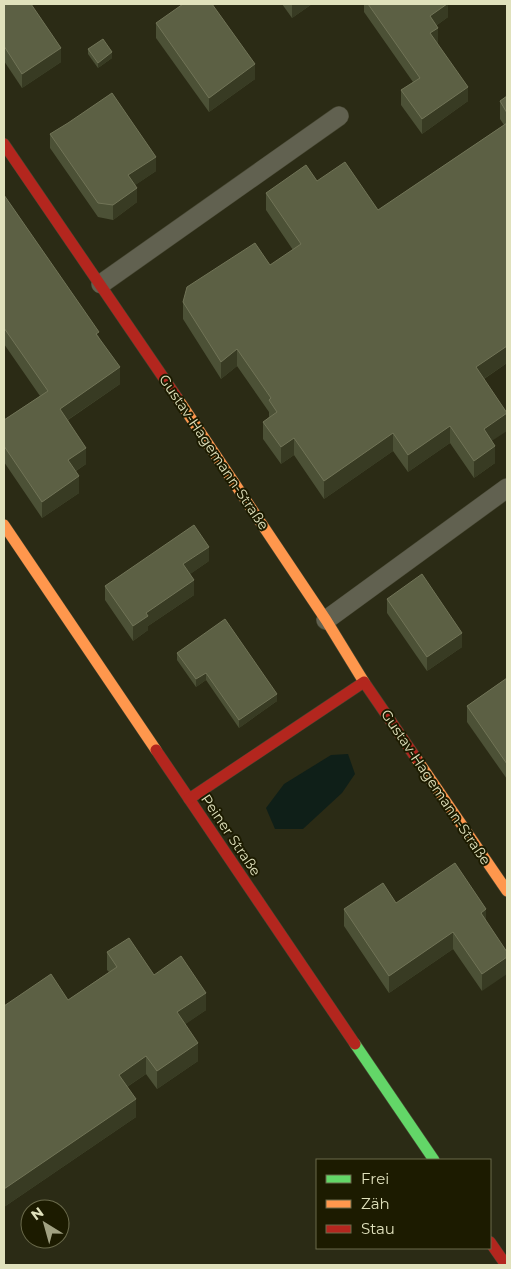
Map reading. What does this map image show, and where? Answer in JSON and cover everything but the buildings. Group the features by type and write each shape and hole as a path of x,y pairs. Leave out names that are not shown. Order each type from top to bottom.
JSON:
{"street":[{"path":"101,284 339,116"},
{"name":"Gustav-Hagemann-Straße","path":"4,144 101,284 326,620 364,682 507,891"},
{"path":"326,620 507,488"},
{"name":"Peiner Straße","path":"4,526 433,1159"},
{"path":"188,799 364,682"},
{"path":"491,1243 506,1265"}],"shaded area":[{"path":"348,754 355,774 342,793 303,829 275,829 266,808 284,784 331,755"}],"traffic: fast":[{"path":"355,1044 433,1159"}],"traffic: slow":[{"path":"178,399 326,620 364,682"},
{"path":"4,525 156,750"},
{"path":"416,758 507,891"}],"traffic: jam":[{"path":"4,144 178,399"},
{"path":"189,799 364,682 416,758"},
{"path":"156,750 355,1044"},
{"path":"491,1243 506,1265"}]}
